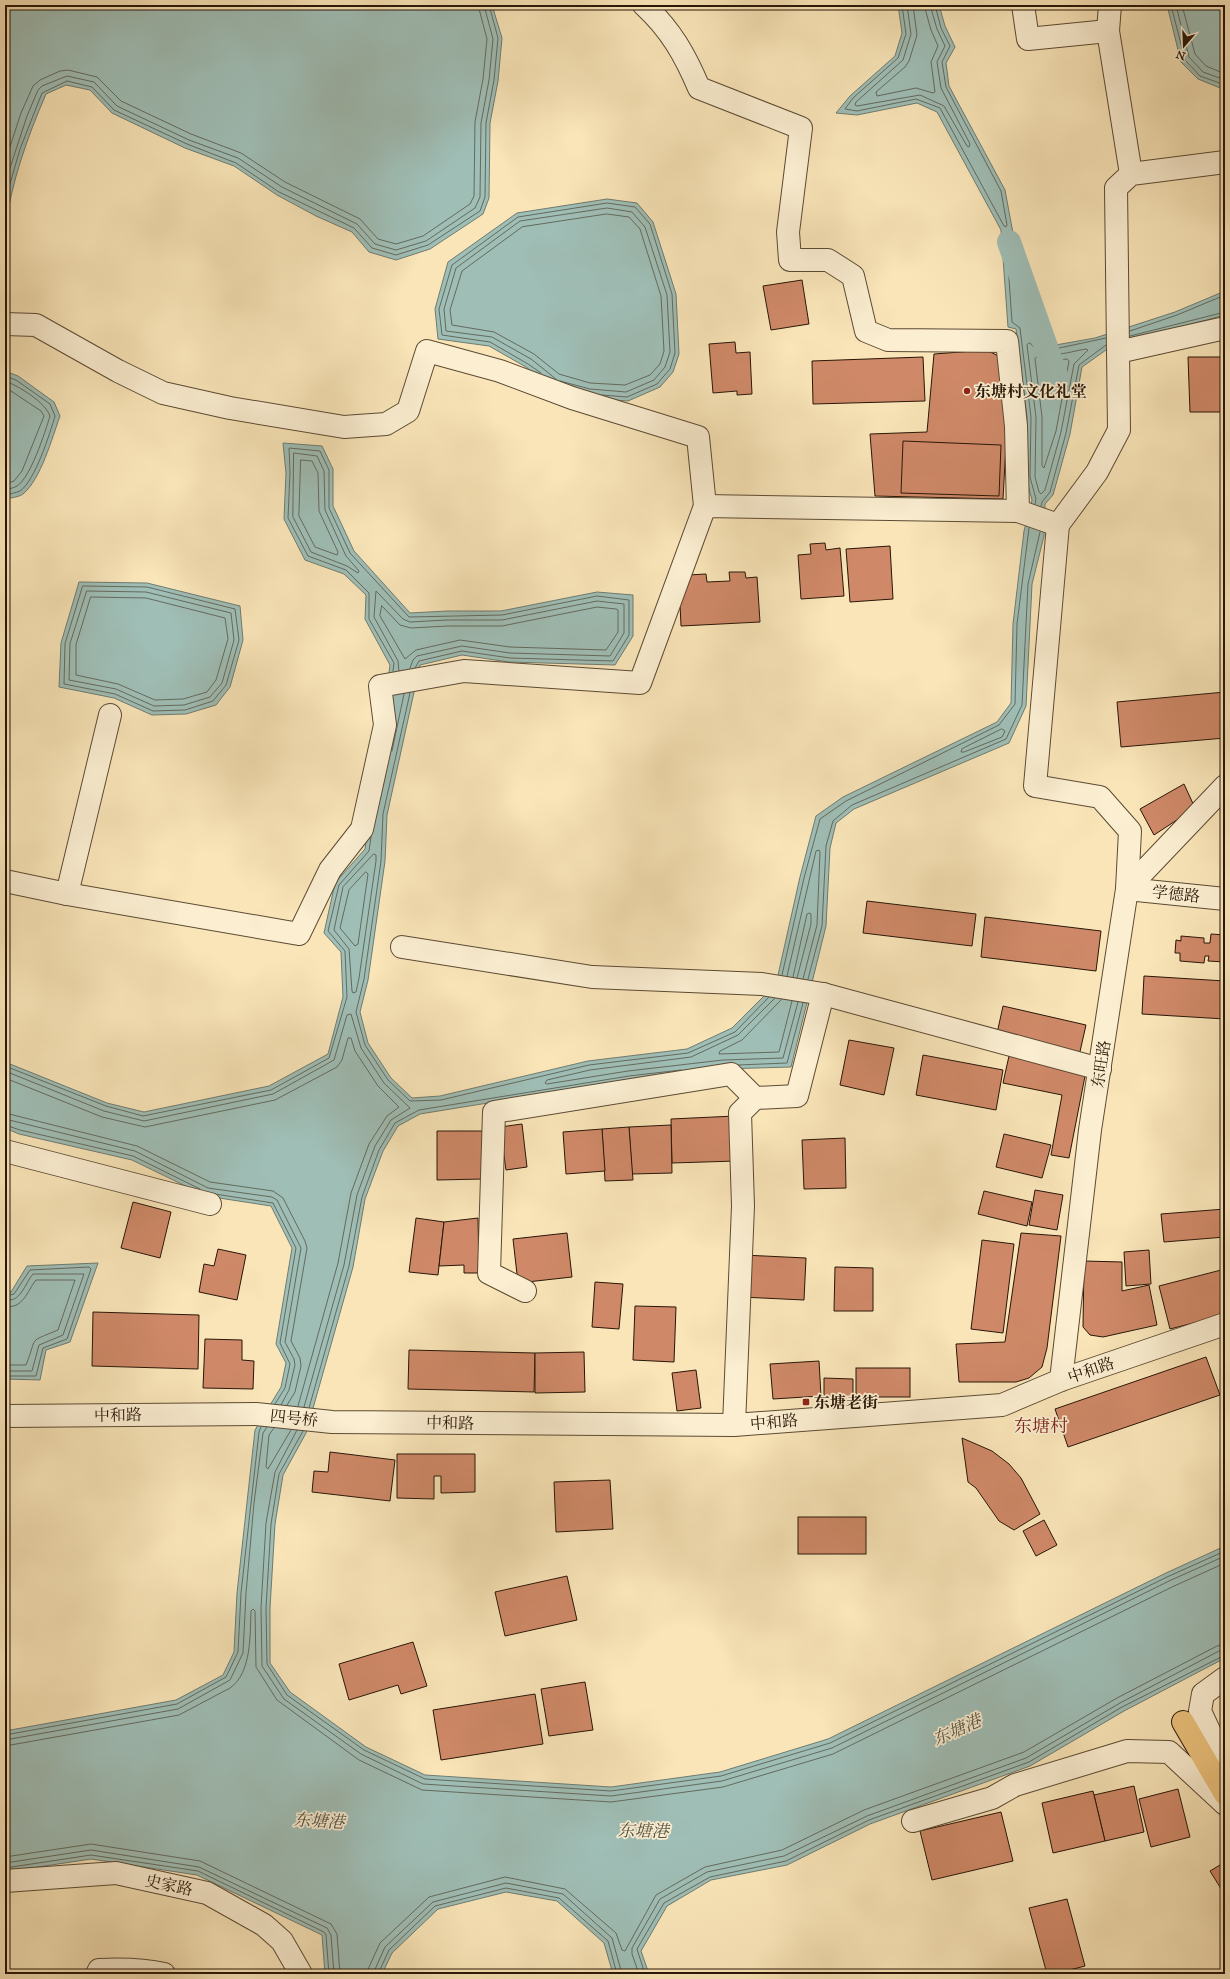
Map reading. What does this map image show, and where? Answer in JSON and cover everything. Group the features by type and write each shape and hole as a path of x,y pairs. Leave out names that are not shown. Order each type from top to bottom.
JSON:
{"main road":[{"path":"1183,1722 1225,1794"}],"street":[{"path":"644,5 659,18 685,55 699,88 801,128 788,232 790,260 828,260 853,276 866,331 888,340 1007,341 1016,426 1037,518"},
{"path":"1023,5 1028,39 1108,31"},
{"path":"1110,5 1108,31 1131,174"},
{"path":"705,506 1037,518 1097,472 1119,430 1116,188 1131,174 1225,162"},
{"path":"5,324 36,325 118,371 163,393 230,408 344,427 386,424 408,411 427,351 500,371 572,398 698,437 705,506 640,683 464,671 380,686 385,725 362,829 330,870 299,934 67,894 5,881"},
{"path":"1118,352 1225,328"},
{"name":"东旺路","path":"1037,518 1035,786 1100,797 1130,831 1127,890 1090,1130 1061,1380"},
{"path":"67,894 110,715"},
{"path":"1127,890 1225,786"},
{"name":"学德路","path":"1127,890 1225,899"},
{"path":"402,947 592,976 762,984 823,994 1100,1069"},
{"path":"734,1425 743,1206 740,1113 755,1098 797,1096 823,994"},
{"path":"525,1291 489,1273 494,1112 731,1074 755,1098"},
{"path":"5,1152 210,1204"},
{"name":"中和路","path":"332,1422 734,1425 1002,1404 1061,1380 1225,1324"},
{"name":"中和路","path":"5,1416 256,1414"},
{"name":"四号桥","path":"256,1414 332,1422"},
{"path":"1225,1678 1203,1694 1200,1711 1225,1765"},
{"path":"913,1821 992,1798 1015,1785 1127,1751 1169,1752 1225,1804"},
{"name":"史家路","path":"5,1881 116,1873 207,1893 264,1925 282,1941 301,1974"},
{"path":"97,1974 99,1970 116,1969 146,1970 164,1974"}],"water":[{"path":"5,5 492,5 502,38 498,81 490,123 489,198 483,214 430,249 396,260 369,252 352,232 316,216 277,195 234,166 185,148 112,113 90,90 66,85 46,94 26,144 11,195 5,230"},
{"name":"东塘港","path":"898,5 939,5 945,26 955,47 946,63 949,86 1005,190 1028,314 1039,340 1050,346 1095,338 1175,312 1225,291 1225,315 1113,345 1082,367 1070,434 1053,495 1045,504 1044,536 1032,584 1026,706 1009,743 854,809 836,823 830,848 826,926 791,1067 723,1069 629,1080 420,1114 398,1126 383,1151 365,1199 353,1267 306,1433 283,1475 275,1524 270,1608 270,1663 290,1692 366,1747 425,1775 611,1787 720,1772 828,1739 1166,1573 1225,1546 1225,1658 1124,1711 1030,1766 870,1824 787,1865 711,1880 667,1906 641,1951 649,1974 613,1974 604,1943 557,1901 506,1892 438,1909 392,1953 382,1974 325,1974 322,1935 197,1875 91,1859 5,1872 5,1731 176,1700 223,1675 234,1652 237,1593 255,1430 281,1387 286,1363 276,1344 292,1248 271,1206 206,1196 132,1160 19,1134 5,1128 5,1062 107,1103 144,1112 269,1086 328,1054 343,997 341,952 324,933 335,883 365,849 390,665 365,619 366,595 344,574 305,560 284,519 286,473 283,443 322,446 333,469 333,506 354,551 410,613 501,611 597,592 633,595 633,636 615,665 509,662 462,655 420,665 387,815 385,861 368,980 360,1012 368,1043 391,1078 412,1098 440,1096 588,1061 687,1049 732,1028 776,984 800,877 816,816 843,797 997,722 1011,703 1013,624 1024,531 1032,500 1026,478 1027,417 1016,329 1008,327 1001,230 937,112 917,103 857,115 836,113 850,96 895,56 902,33"},
{"path":"1167,5 1225,5 1225,90 1198,79 1181,62"},
{"path":"607,199 637,203 653,222 676,294 679,354 673,372 660,387 628,401 588,398 552,388 526,367 489,346 438,339 435,309 448,262 517,213"},
{"path":"5,371 18,376 54,402 60,416 41,469 35,479 23,494 17,497 5,499"},
{"path":"79,582 147,583 240,606 243,640 230,687 216,705 186,714 152,715 114,698 59,687 61,643"},
{"path":"98,1263 70,1342 46,1350 40,1380 5,1379 5,1289 11,1292 27,1266"}],"building":[{"path":"802,280 809,324 771,330 763,286"},
{"path":"735,342 736,353 750,352 752,394 737,395 737,391 713,393 709,344"},
{"name":"东塘村文化礼堂","path":"987,350 1000,357 1007,426 1003,499 875,496 870,434 927,432 934,354"},
{"path":"923,357 925,401 813,404 812,361"},
{"path":"1188,357 1225,357 1225,412 1190,412"},
{"path":"903,441 1001,445 999,496 901,493"},
{"path":"825,543 826,550 840,548 844,596 801,599 798,555 811,554 810,544"},
{"path":"890,546 893,599 850,602 846,549"},
{"path":"729,572 745,572 746,578 757,577 760,622 681,626 679,582 688,575 706,574 707,582 730,581"},
{"path":"1225,692 1225,738 1121,747 1117,702"},
{"path":"1184,784 1195,808 1154,835 1140,809"},
{"path":"867,901 976,914 972,946 863,933"},
{"path":"985,917 1101,931 1096,971 981,957"},
{"path":"1211,934 1225,935 1225,962 1208,961 1209,956 1205,956 1204,963 1180,961 1180,953 1175,953 1176,940 1181,941 1181,936 1204,938 1204,943 1210,943"},
{"path":"1144,976 1225,981 1225,1019 1142,1014"},
{"path":"1003,1006 1086,1025 1079,1056 996,1038"},
{"path":"849,1040 894,1048 884,1095 840,1085"},
{"path":"923,1055 1003,1070 996,1110 916,1095"},
{"path":"1009,1056 1086,1071 1069,1158 1051,1155 1062,1095 1003,1083"},
{"path":"735,1116 736,1161 672,1163 671,1119"},
{"path":"522,1124 527,1167 506,1170 500,1127"},
{"path":"671,1125 672,1173 632,1174 629,1127"},
{"path":"629,1127 633,1180 605,1181 602,1129"},
{"path":"602,1129 605,1171 566,1174 563,1132"},
{"path":"437,1131 483,1131 483,1179 437,1180"},
{"path":"1004,1134 1051,1145 1042,1178 996,1167"},
{"path":"845,1138 846,1188 804,1189 802,1140"},
{"path":"1035,1190 1063,1195 1057,1230 1029,1225"},
{"path":"984,1191 1032,1202 1027,1226 978,1214"},
{"path":"133,1202 171,1212 160,1258 121,1248"},
{"path":"1225,1209 1225,1237 1164,1242 1161,1214"},
{"path":"416,1218 444,1222 438,1275 409,1272"},
{"path":"478,1218 479,1273 464,1273 464,1265 439,1266 444,1222"},
{"path":"567,1233 572,1277 518,1283 513,1239"},
{"path":"1021,1233 1061,1236 1047,1348 1042,1367 1029,1378 1016,1382 959,1382 956,1344 1005,1342"},
{"path":"982,1240 1014,1244 1003,1333 971,1329"},
{"path":"218,1249 246,1255 237,1300 199,1292 204,1264 214,1266"},
{"path":"1149,1250 1151,1284 1126,1286 1124,1252"},
{"path":"743,1255 806,1258 804,1300 741,1297"},
{"path":"1084,1261 1122,1262 1122,1291 1149,1285 1157,1325 1103,1337 1090,1335 1083,1327"},
{"path":"835,1267 873,1268 873,1311 834,1311"},
{"path":"1225,1269 1225,1315 1170,1329 1159,1286"},
{"path":"595,1282 623,1284 619,1329 592,1327"},
{"path":"635,1306 676,1307 674,1362 633,1360"},
{"path":"93,1312 199,1315 198,1369 92,1366"},
{"path":"205,1339 242,1340 242,1360 254,1361 253,1389 203,1388"},
{"path":"409,1350 535,1353 534,1392 408,1389"},
{"path":"584,1352 585,1392 535,1393 535,1353"},
{"path":"1206,1357 1220,1395 1068,1447 1055,1409"},
{"path":"819,1361 821,1396 773,1399 770,1364"},
{"path":"856,1368 910,1368 910,1397 856,1397"},
{"path":"696,1370 701,1408 677,1411 672,1373"},
{"path":"824,1378 853,1379 853,1401 824,1400"},
{"path":"962,1438 992,1451 1009,1464 1021,1478 1040,1514 1014,1530 999,1521 976,1488 968,1482"},
{"path":"330,1452 395,1460 390,1501 312,1492 314,1471 328,1472"},
{"path":"397,1454 475,1454 475,1492 441,1493 441,1476 434,1476 434,1499 397,1498"},
{"path":"610,1480 613,1529 556,1532 554,1482"},
{"path":"798,1517 866,1517 866,1554 798,1554"},
{"path":"1044,1520 1057,1545 1036,1556 1023,1531"},
{"path":"567,1576 577,1620 505,1636 495,1592"},
{"path":"413,1642 427,1686 401,1694 398,1685 349,1700 339,1664"},
{"path":"585,1682 593,1730 549,1736 541,1689"},
{"path":"535,1694 543,1744 441,1760 433,1710"},
{"path":"1134,1786 1144,1832 1105,1841 1094,1795"},
{"path":"1178,1789 1190,1837 1151,1847 1139,1799"},
{"path":"1093,1791 1105,1841 1053,1853 1042,1803"},
{"path":"1001,1812 1013,1861 932,1880 920,1831"},
{"path":"1225,1862 1225,1891 1223,1892 1210,1871"},
{"path":"1067,1899 1085,1966 1054,1974 1047,1974 1029,1908"}],"waterway":[{"path":"1009,242 1056,375"}],"place":[{"name":"东塘村文化礼堂","path":"967,391"},
{"name":"东塘老街","path":"806,1402"}],"district":[{"name":"东塘村","path":"1041,1426"}]}
